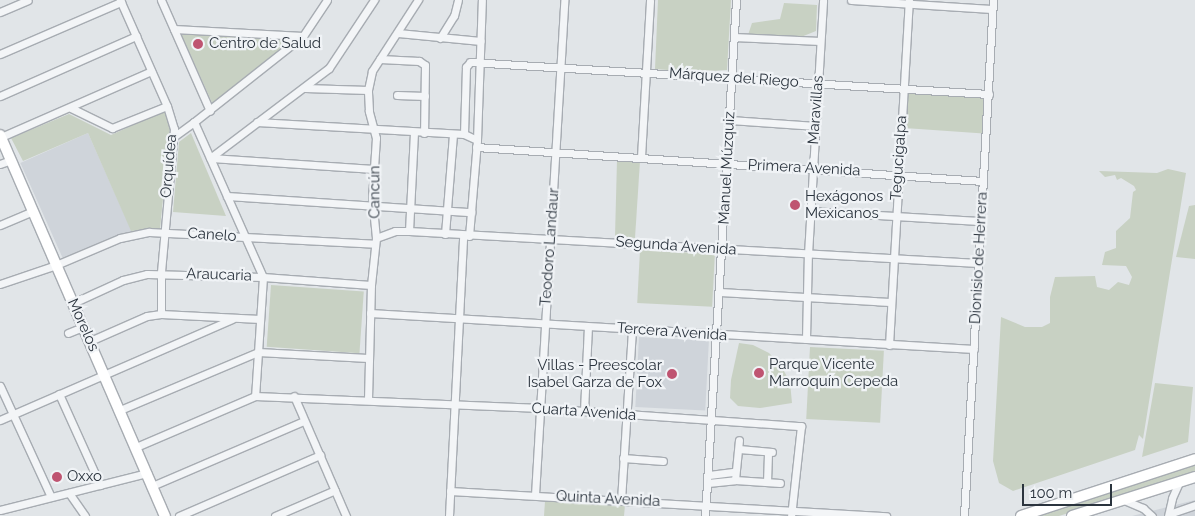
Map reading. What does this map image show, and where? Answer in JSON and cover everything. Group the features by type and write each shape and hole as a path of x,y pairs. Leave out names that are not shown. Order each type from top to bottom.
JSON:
{"street":[{"path":"0,12 28,0"},
{"path":"161,0 210,110"},
{"path":"172,138 303,36 326,0"},
{"path":"210,158 329,68 374,0"},
{"name":"Cancún","path":"368,399 371,285 375,241 374,169 376,138 368,90 372,70 418,0"},
{"path":"440,38 454,16 458,0"},
{"path":"449,516 466,236 471,212 476,143 482,0"},
{"name":"Teodoro Landaur","path":"536,495 564,0"},
{"path":"642,157 650,0"},
{"name":"Manuel Múzquiz","path":"706,516 736,0"},
{"name":"Maravillas","path":"806,340 812,168 823,0"},
{"path":"851,0 909,2 992,9"},
{"name":"Dionisio de Herrera","path":"964,516 993,0"},
{"path":"0,54 120,1"},
{"name":"Orquídea","path":"120,1 167,106 174,129 161,273 161,314"},
{"name":"Tegucigalpa","path":"889,345 895,216 909,2"},
{"path":"174,29 303,36"},
{"path":"398,33 480,41"},
{"path":"0,96 136,36"},
{"path":"734,37 820,41"},
{"path":"380,60 419,61 425,64 424,133"},
{"name":"Márquez del Riego","path":"464,134 466,64 470,62 989,94"},
{"path":"0,136 70,108 151,71"},
{"path":"305,88 368,90"},
{"path":"397,95 425,96"},
{"path":"70,108 112,128 167,106"},
{"path":"730,120 816,126"},
{"path":"136,447 255,396 263,277 194,122"},
{"path":"257,122 464,134 476,143"},
{"path":"409,231 414,132"},
{"path":"445,234 454,134"},
{"name":"Morelos","path":"0,136 165,516"},
{"name":"Primera Avenida","path":"476,143 556,153 812,168 983,181"},
{"path":"210,158 374,169"},
{"path":"0,164 11,160"},
{"path":"227,196 471,212"},
{"path":"0,225 33,212"},
{"path":"810,212 980,220"},
{"name":"Segunda Avenida","path":"375,241 394,231 409,231 466,236 978,263"},
{"name":"Canelo","path":"0,284 56,265 130,235 164,232 245,237 375,241"},
{"name":"Araucaria","path":"73,303 134,276 161,273 263,277 371,285"},
{"path":"720,292 890,302"},
{"path":"90,341 147,316 161,314 232,319 260,318"},
{"name":"Tercera Avenida","path":"370,314 974,349"},
{"path":"0,420 232,319"},
{"path":"68,333 84,327"},
{"path":"584,411 588,327"},
{"path":"622,500 632,329"},
{"path":"120,410 258,352 368,358"},
{"path":"0,386 51,497"},
{"path":"59,394 100,485"},
{"name":"Cuarta Avenida","path":"255,396 368,399 456,406 541,408 801,426 791,514"},
{"path":"294,396 346,516"},
{"path":"152,486 304,421"},
{"path":"735,476 739,440"},
{"path":"739,449 770,452 767,482"},
{"path":"179,516 320,455"},
{"path":"624,458 663,461"},
{"path":"1021,516 1195,459"},
{"path":"0,510 147,473"},
{"path":"708,479 735,476 780,483"},
{"path":"1187,480 1195,488"},
{"path":"1072,516 1187,480"},
{"path":"1168,515 1174,492 1187,480"},
{"path":"274,516 335,490"},
{"name":"Quinta Avenida","path":"450,491 706,505 791,514 886,516"},
{"path":"69,493 85,516"},
{"path":"1124,500 1143,508 1152,516"},
{"path":"1168,515 1195,505"}],"shaded area":[{"path":"88,133 132,231 64,261 20,163"},
{"name":"Villas - Preescolar Isabel Garza de Fox","path":"639,337 709,341 705,411 635,407"},
{"path":"1195,500 1195,516 1132,516"}],"green space":[{"path":"658,0 731,0 727,70 693,72 655,69"},
{"path":"784,3 817,5 816,31 801,37 748,35 752,23 780,19"},
{"path":"180,32 294,39 213,105"},
{"path":"907,92 986,98 983,133 904,128"},
{"path":"166,110 170,128 160,229 131,231 88,133 23,161 11,138 69,114 111,135"},
{"path":"191,133 226,216 173,212 179,142"},
{"path":"617,160 640,161 635,238 615,236"},
{"path":"1168,169 1186,173 1143,439 1139,435 1135,450 1013,491 999,483 993,461 1001,317 1025,327 1042,327 1050,323 1050,297 1055,277 1095,276 1097,287 1109,290 1118,282 1129,285 1132,277 1126,266 1102,265 1105,252 1116,248 1116,231 1130,218 1133,192 1136,190 1134,186 1121,178 1117,180 1115,175 1105,177 1099,171 1157,173"},
{"path":"1195,205 1195,259 1176,257 1189,206"},
{"path":"640,250 715,254 712,307 637,303"},
{"path":"271,285 364,291 359,353 267,347"},
{"name":"Parque Vicente Marroquín Cepeda","path":"739,343 753,345 769,353 780,364 790,382 792,403 760,408 738,406 730,398 731,380"},
{"path":"810,347 884,351 880,423 806,419"},
{"path":"1155,383 1193,387 1188,442 1142,457"},
{"path":"1195,465 1195,473 1059,516 1034,516"},
{"path":"545,501 625,505 624,516 544,516"}],"place":[{"name":"Centro de Salud","path":"198,44"},
{"name":"Hexágonos Mexicanos","path":"795,205"},
{"name":"Parque Vicente Marroquín Cepeda","path":"759,373"},
{"name":"Villas - Preescolar Isabel Garza de Fox","path":"672,374"},
{"name":"Oxxo","path":"57,477"}]}
